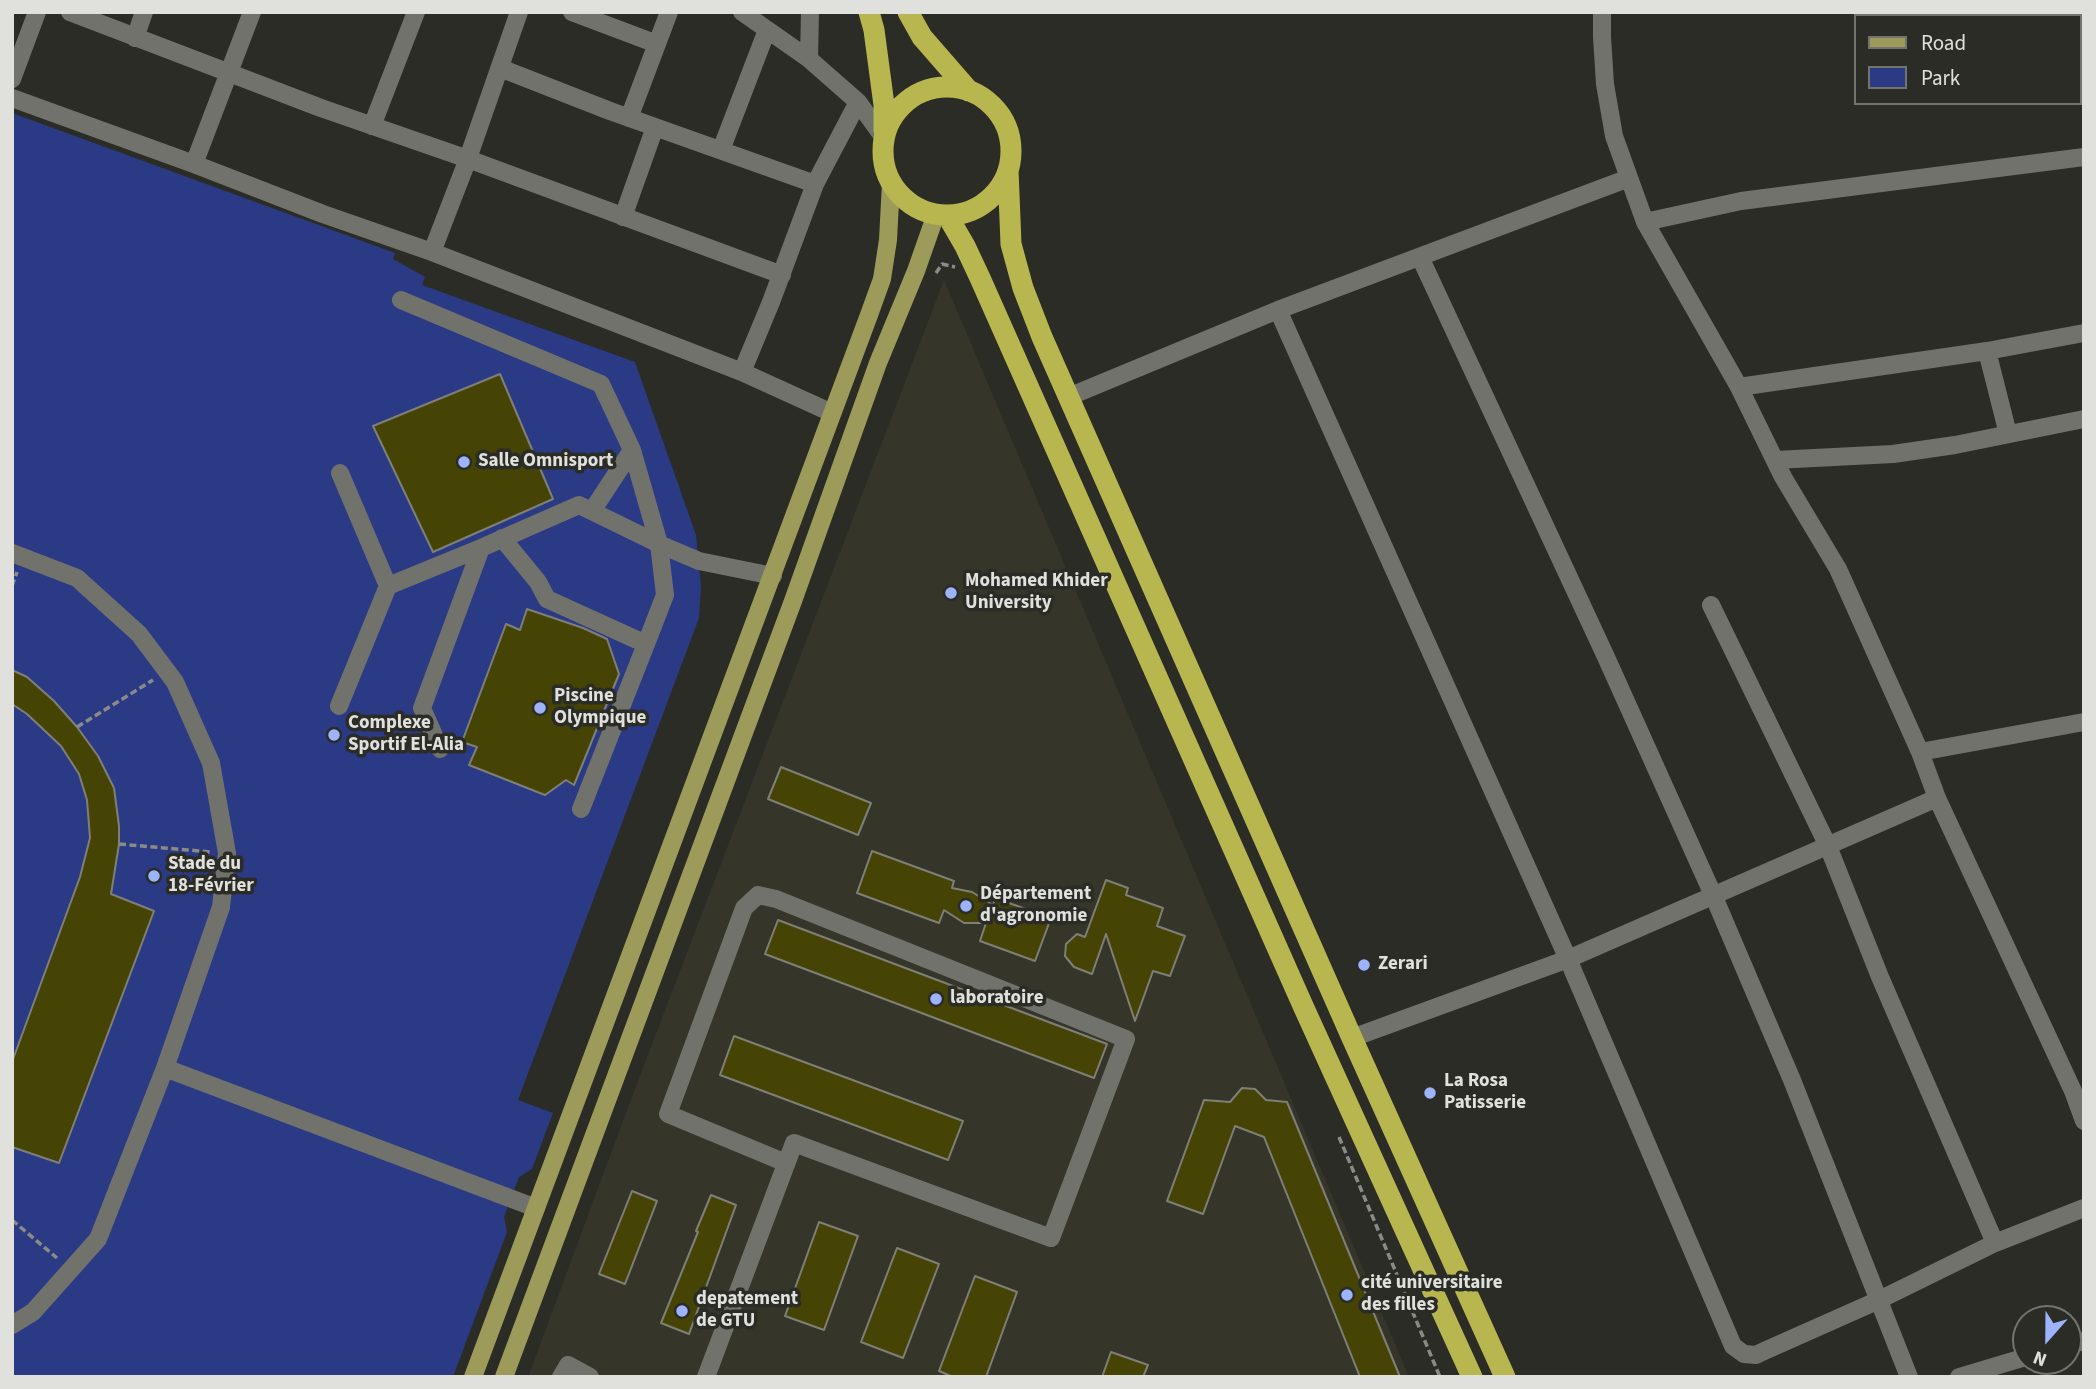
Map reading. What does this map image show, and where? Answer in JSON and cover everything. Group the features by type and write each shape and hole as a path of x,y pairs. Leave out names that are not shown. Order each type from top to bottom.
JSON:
{"highway":[{"path":"869,12 884,105 884,138 884,161 891,183 903,198 918,208 942,215 963,213 985,202 1002,184 1008,170 1011,154 1004,123 983,99 969,92 948,88 926,91 907,101 892,117 884,138"},
{"path":"908,12 922,37 969,92"},
{"path":"1008,170 1012,244 1023,288 1068,397 1505,1377"},
{"path":"942,215 980,278 1304,1008 1472,1377"}],"main road":[{"path":"473,1377 773,576 881,279 888,240 891,183"},
{"path":"504,1377 793,601 878,363 942,215"}],"street":[{"path":"12,79 37,12"},
{"path":"71,12 228,74 782,275"},
{"path":"135,38 144,12"},
{"path":"194,164 252,12"},
{"path":"372,126 416,12"},
{"path":"432,252 468,159 519,12"},
{"path":"572,12 657,44"},
{"path":"629,118 669,12"},
{"path":"742,12 809,59 858,102 884,138"},
{"path":"809,59 810,12"},
{"path":"1602,12 1605,84 1614,136 1645,222 1838,569 1920,751 1937,797 2078,1091 2084,1121"},
{"path":"721,150 767,30"},
{"path":"500,68 629,118 816,184"},
{"path":"12,98 194,164 323,215 432,252 742,372 832,413"},
{"path":"742,372 816,184 858,102"},
{"path":"622,217 655,127"},
{"path":"1645,222 1741,201 2084,157"},
{"path":"1068,397 1278,310 1629,178"},
{"path":"1420,257 1595,632 1714,897 1791,1080 1909,1377"},
{"path":"401,300 601,384 632,450 659,544 666,595 581,809"},
{"path":"1278,310 1568,959 1732,1346 1744,1354 1756,1355 1879,1300 1995,1243 2084,1208"},
{"path":"1739,387 1987,351 2084,332"},
{"path":"1987,351 2008,434"},
{"path":"1775,460 1893,454 2084,419"},
{"path":"592,511 632,450"},
{"path":"339,706 388,586 340,473"},
{"path":"388,586 579,505 699,561 773,576"},
{"path":"502,538 538,582 547,599 646,644"},
{"path":"440,749 422,708 481,548"},
{"path":"12,553 77,578 139,634 175,682 211,763 227,853 221,907 164,1068 98,1239 33,1312 12,1325"},
{"path":"1712,605 1828,846 1880,976 1995,1243"},
{"path":"1920,751 2084,722"},
{"path":"1352,1038 1568,959 1937,797"},
{"path":"706,1377 794,1143 1051,1238 1126,1039 776,899 758,895 744,908 668,1114 786,1163"},
{"path":"164,1068 536,1208"},
{"path":"1959,1377 2012,1361"},
{"path":"561,1377 568,1365 590,1377"}],"path":[{"path":"78,727 167,671"},
{"path":"119,844 227,853"},
{"path":"12,1220 72,1270"}],"shaded area":[{"name":"Mohamed Khider University","path":"944,280 1409,1377 528,1377 633,1094"}],"green space":[{"name":"Complexe Sportif El-Alia","path":"12,113 395,253 393,259 425,277 422,285 635,362 696,535 701,586 699,618 518,1100 553,1113 532,1169 519,1177 504,1217 507,1232 453,1377 12,1377"}],"building":[{"name":"Salle Omnisport","path":"500,374 553,499 433,552 373,426"},
{"name":"Piscine Olympique","path":"527,609 607,639 619,674 574,785 566,780 545,795 469,765 477,747 462,742 506,624 520,630"},
{"path":"12,670 27,677 54,701 98,756 114,788 119,826 119,844 111,894 154,911 59,1163 12,1147 12,1062 80,877 90,838 87,800 79,774 61,746 27,714 12,704"},
{"path":"781,767 871,803 858,835 768,799"},
{"path":"872,851 954,881 952,888 972,892 993,905 995,898 1051,918 1035,961 980,941 986,923 964,923 944,910 939,923 857,893"},
{"path":"1106,880 1128,888 1126,895 1163,908 1157,926 1185,936 1170,976 1153,971 1135,1021 1106,934 1092,974 1074,967 1065,956 1066,944 1077,934 1085,937"},
{"name":"laboratoire","path":"778,920 1107,1044 1094,1078 765,954"},
{"path":"734,1036 963,1121 948,1160 720,1075"},
{"name":"cité universitaire des filles","path":"1242,1088 1255,1089 1266,1100 1287,1102 1400,1377 1360,1377 1264,1137 1235,1126 1203,1214 1167,1201 1204,1100 1230,1102"},
{"path":"632,1191 657,1201 625,1284 599,1274"},
{"path":"711,1195 736,1205 689,1334 661,1323"},
{"path":"819,1222 858,1236 824,1330 785,1316"},
{"path":"897,1248 939,1264 903,1358 861,1342"},
{"path":"975,1276 1017,1292 986,1377 953,1377 939,1371"},
{"path":"1111,1352 1148,1365 1143,1377 1102,1377"}],"place":[{"name":"Salle Omnisport","path":"464,462"},
{"name":"Mohamed Khider University","path":"951,593"},
{"name":"Piscine Olympique","path":"540,708"},
{"name":"Complexe Sportif El-Alia","path":"334,735"},
{"name":"Stade du 18-Février","path":"154,876"},
{"name":"Département d'agronomie","path":"966,906"},
{"name":"Zerari","path":"1364,965"},
{"name":"laboratoire","path":"936,999"},
{"name":"La Rosa Patisserie","path":"1430,1093"},
{"name":"cité universitaire des filles","path":"1347,1295"},
{"name":"depatement de GTU","path":"682,1311"}]}
